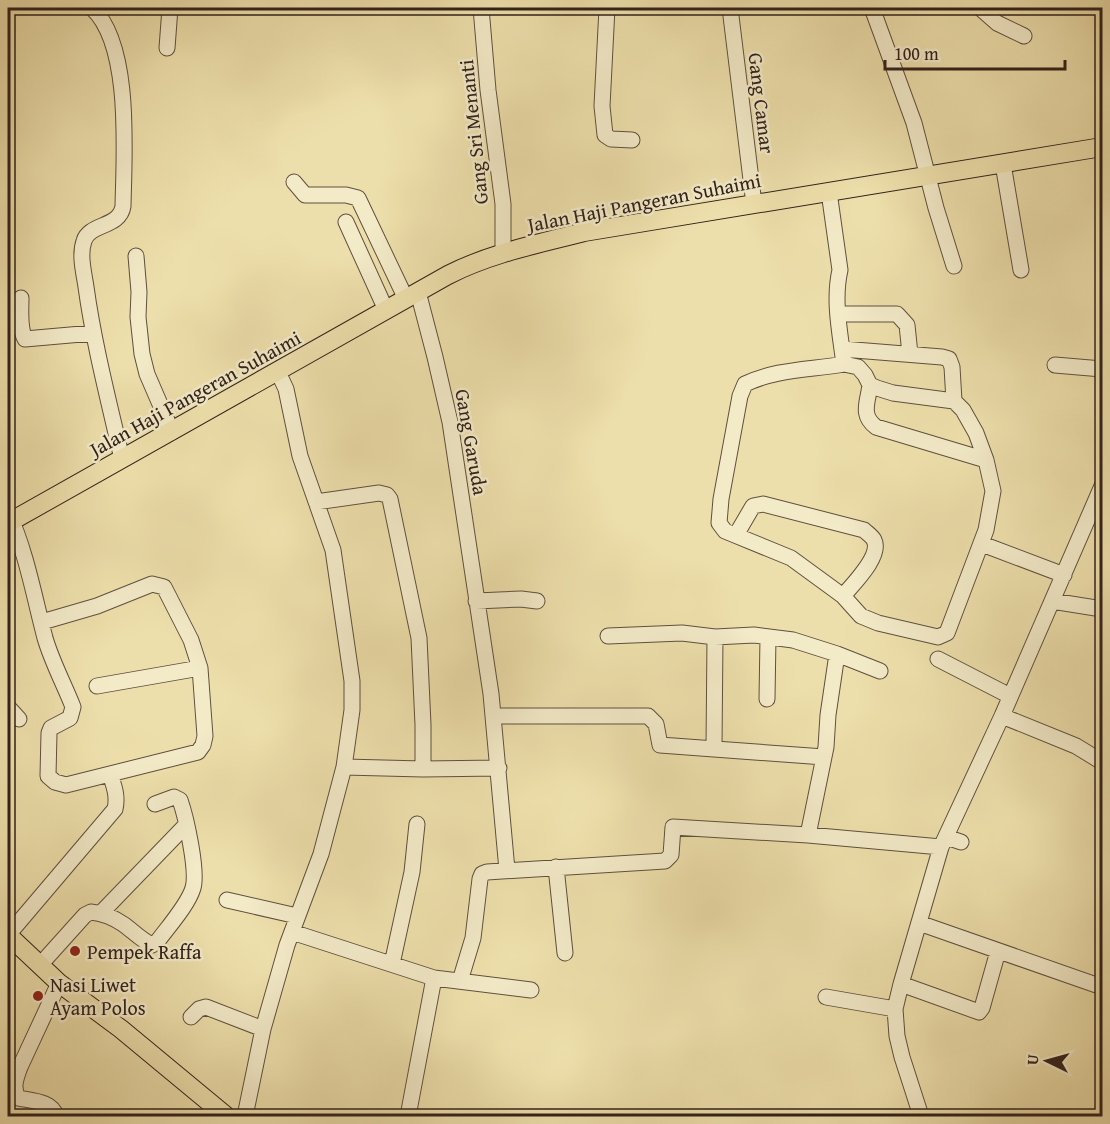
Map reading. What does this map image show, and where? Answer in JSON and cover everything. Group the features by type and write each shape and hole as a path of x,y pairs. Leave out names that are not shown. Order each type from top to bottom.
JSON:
{"main road":[{"name":"Jalan Haji Pangeran Suhaimi","path":"9,519 172,432 466,266 503,253 584,232 1102,147"},
{"path":"8,935 59,983 122,1029 226,1116"}],"street":[{"path":"92,8 104,22 115,48 124,114 122,213 113,221 87,234 82,249 93,333 122,459"},
{"path":"167,48 170,8"},
{"name":"Gang Sri Menanti","path":"481,8 488,90 503,204 503,253"},
{"path":"607,8 602,106 605,135 611,139 632,140"},
{"name":"Gang Camar","path":"730,8 754,204"},
{"path":"872,8 914,123 954,266"},
{"path":"980,8 997,23 1024,36"},
{"path":"1003,164 1021,270"},
{"name":"Gang Garuda","path":"294,182 305,195 346,195 358,198 412,296 450,422 494,716 507,870"},
{"path":"825,193 830,270 837,282 843,356 865,375 870,384 866,416 869,422 876,427 986,460"},
{"path":"346,222 386,310"},
{"path":"136,256 142,354 147,374 172,432"},
{"path":"21,298 21,321 25,339 93,333"},
{"path":"838,314 897,314 907,325 910,354"},
{"path":"870,384 893,393 954,401 963,410 986,460 993,491 987,530 947,633 938,637 878,623 861,616 843,596 791,558 725,531 718,523 720,499 740,396 745,384 758,378 843,356 910,354 949,359 952,367 954,401"},
{"path":"1055,365 1102,369"},
{"path":"245,1116 263,1029 297,916 321,854 344,766 352,710 352,681 333,550 300,456 286,389 278,372"},
{"path":"921,1116 897,1036 895,1009 900,984 944,842 1101,492"},
{"path":"316,502 379,493 387,495 390,499 419,638 423,770"},
{"path":"736,535 753,506 763,504 864,530 874,538 876,548 873,558 843,596"},
{"path":"9,519 57,672 73,707 70,718 51,728 48,733 48,776 55,782 66,785 198,752 201,749 205,736 200,668 184,626 164,586 152,584 106,603 42,622"},
{"path":"982,544 1064,575"},
{"path":"476,601 521,598 537,601"},
{"path":"1052,601 1102,609"},
{"path":"608,636 682,633 716,637 754,635 793,640 880,671"},
{"path":"714,747 716,637"},
{"path":"767,699 768,637"},
{"path":"808,835 824,757 837,654"},
{"path":"938,659 1010,696"},
{"path":"97,686 200,668"},
{"path":"8,707 19,719"},
{"path":"494,716 648,716 656,724 660,734 660,745 714,747 824,757"},
{"path":"1002,716 1076,746 1102,762"},
{"path":"344,766 423,770 499,768"},
{"path":"8,935 115,809 116,793 110,774"},
{"path":"40,965 85,915 91,912 101,913 123,924 152,945 157,942 189,896 194,886 195,870 180,800 174,797 155,804"},
{"path":"392,964 412,872 417,824"},
{"path":"101,913 186,825"},
{"path":"460,981 473,938 480,879 482,874 487,872 668,860 672,850 673,828 961,842"},
{"path":"556,867 565,953"},
{"path":"227,900 297,916"},
{"path":"919,923 1102,987"},
{"path":"292,932 434,978 531,990"},
{"path":"900,984 979,1012 998,951"},
{"path":"408,1116 434,978"},
{"path":"56,1116 54,1110 46,1104 18,1098 15,1091 15,1080 59,983"},
{"path":"826,997 895,1009"},
{"path":"191,1017 199,1009 206,1007 263,1029"}],"place":[{"name":"Pempek Raffa","path":"75,951"},
{"name":"Nasi Liwet Ayam Polos","path":"38,996"}]}
